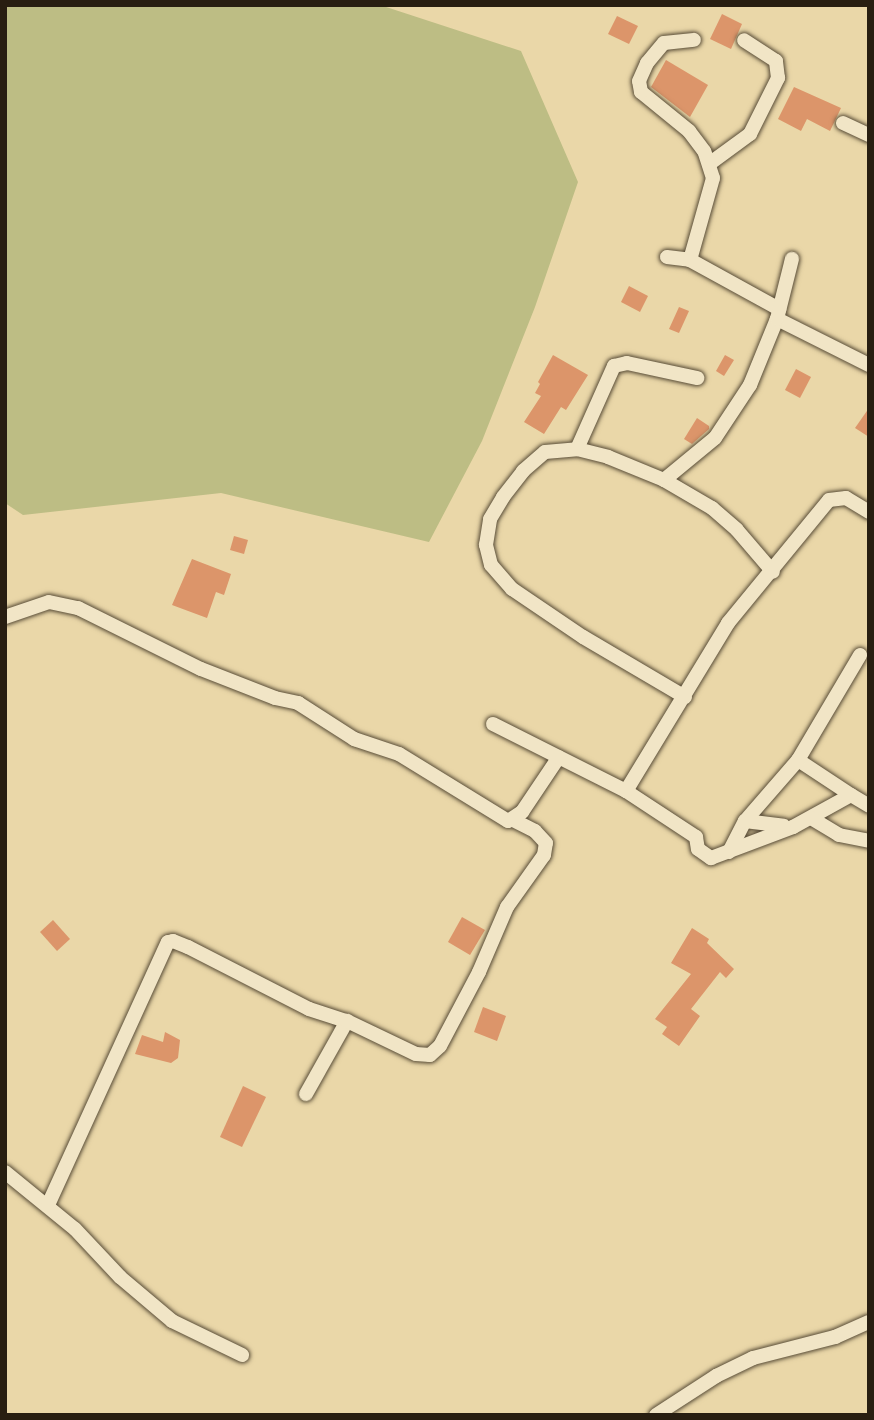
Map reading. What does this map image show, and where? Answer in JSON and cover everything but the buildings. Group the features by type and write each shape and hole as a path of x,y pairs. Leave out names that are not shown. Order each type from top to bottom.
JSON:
{"street":[{"path":"690,260 713,178 704,151 689,131 641,92 639,81 648,63 664,43 694,40"},
{"path":"709,164 750,134 778,78 776,61 744,40"},
{"path":"844,122 869,135"},
{"path":"667,257 690,260 869,365"},
{"path":"664,480 715,438 750,385 778,314 792,259"},
{"path":"577,449 614,366 627,363 697,378"},
{"path":"685,697 573,630 512,589 491,565 486,545 491,519 503,497 523,471 545,452 577,449 608,457 664,480 720,515 773,572"},
{"path":"626,791 728,623 773,572 830,499 835,496 846,498 869,512"},
{"path":"5,617 49,601 78,608 201,669 275,698 298,703 354,739 399,754 470,800 535,831 546,843 544,855 507,908 479,972 440,1046 430,1055 416,1054 347,1021 309,1009 188,947 173,941 168,942 48,1205"},
{"path":"729,852 745,821 798,760 860,655"},
{"path":"493,724 626,791 696,837 698,849 711,858 793,827 851,795"},
{"path":"513,820 522,812 559,757"},
{"path":"798,760 869,806"},
{"path":"811,818 839,835 869,841"},
{"path":"745,821 793,827"},
{"path":"306,1094 347,1021"},
{"path":"5,1172 48,1205 120,1277 172,1321 242,1355"},
{"path":"656,1415 716,1376 753,1358 835,1337 869,1322"}],"green space":[{"path":"5,5 380,5 521,51 578,182 535,307 482,441 429,542 221,493 23,515 5,503"}]}
